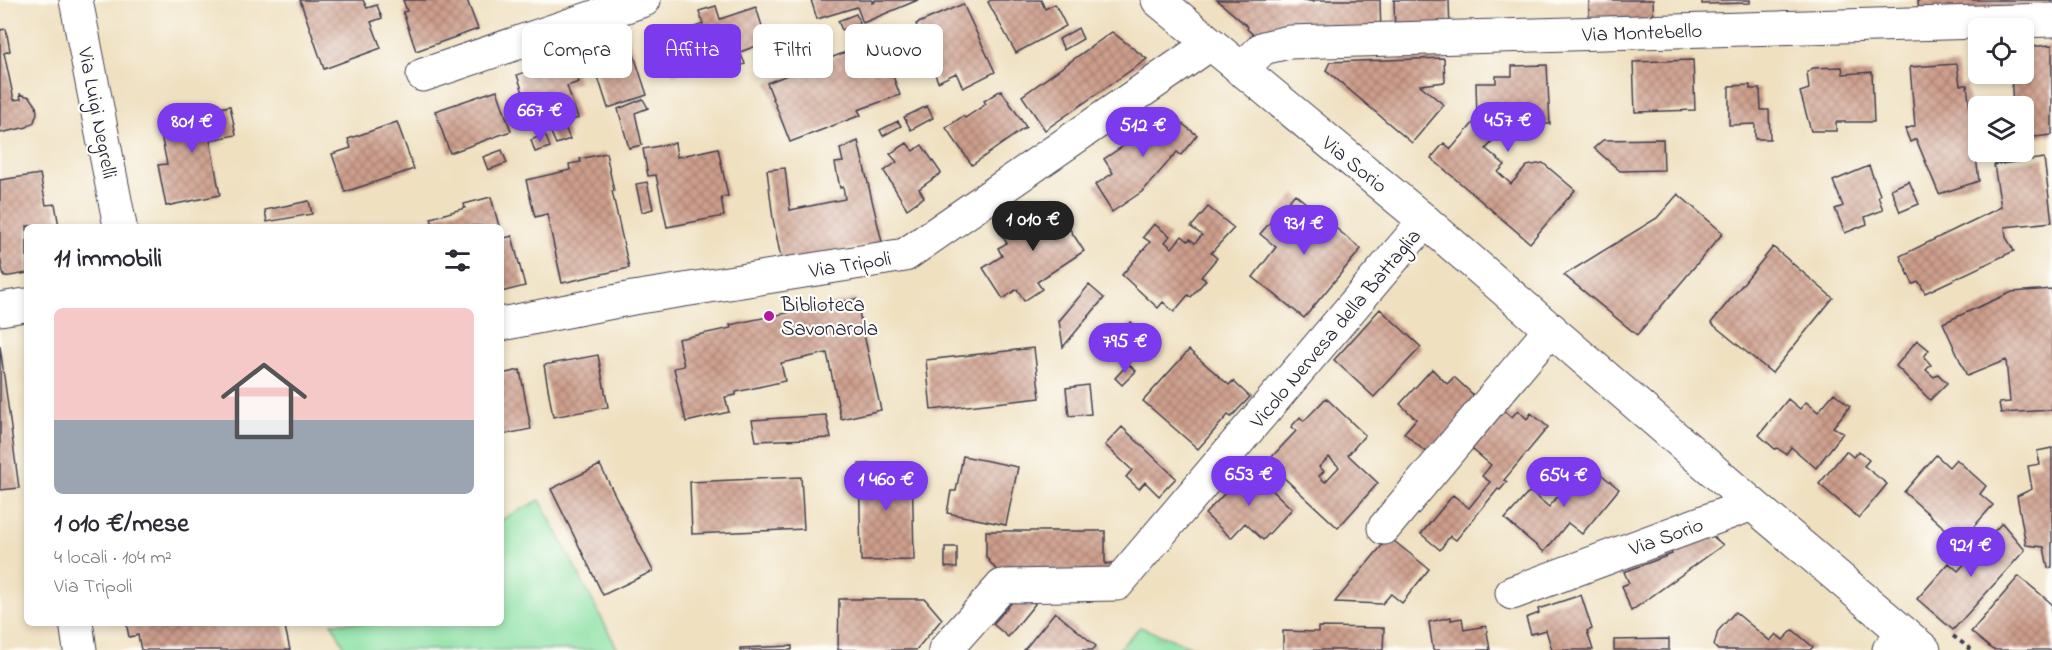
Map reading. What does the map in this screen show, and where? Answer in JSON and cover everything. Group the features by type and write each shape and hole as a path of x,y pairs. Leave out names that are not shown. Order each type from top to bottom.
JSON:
{"street":[{"name":"Via Luigi Negrelli","path":"76,0 120,224"},
{"path":"423,75 644,0"},
{"name":"Via Sorio","path":"1158,0 1551,329 1752,504 1906,644"},
{"name":"Via Montebello","path":"1241,70 1263,48 1289,42 2052,20"},
{"name":"Via Tripoli","path":"504,323 633,298 905,255 1210,44"},
{"name":"Vicolo Nervesa della Battaglia","path":"945,650 1002,586 1117,584 1425,222"},
{"path":"1384,528 1551,329"},
{"name":"Via Sorio","path":"1512,593 1752,504"},
{"path":"77,626 80,650"}],"green space":[{"path":"540,500 618,650 346,650 334,626 504,626 504,518"},
{"path":"1140,627 1200,650 1118,650"}],"building":[{"path":"300,0 363,0 367,8 377,5 382,18 371,22 381,48 324,69"},
{"path":"403,0 467,0 478,29 416,51 403,12 407,11"},
{"path":"811,0 872,0 872,3 875,0 918,0 863,23 857,7 817,19"},
{"path":"991,0 1041,0 1045,9 1055,4 1066,26 1016,53 988,2"},
{"path":"1217,0 1305,0 1314,2 1314,0 1380,0 1381,36 1259,40 1247,29 1248,27"},
{"path":"1394,0 1449,0 1450,34 1395,36"},
{"path":"1589,0 1653,0 1654,27 1589,29"},
{"path":"1702,0 1750,0 1750,3 1702,4"},
{"path":"1918,0 2052,0 2052,15 1919,19"},
{"path":"963,4 995,72 963,88 956,73 938,82 936,78 943,78 943,24 916,24"},
{"path":"716,6 720,19 756,7 761,24 753,24 753,47 741,52 741,24 703,24 699,11"},
{"path":"856,14 860,23 845,24 845,29 842,30 838,21"},
{"path":"1078,28 1083,39 1064,50 1059,39"},
{"path":"6,29 10,51 4,53 14,100 21,99 20,94 30,97 36,105 37,113 34,122 27,127 0,133 0,30"},
{"path":"1112,32 1147,59 1045,130 1022,96"},
{"path":"2052,45 2052,135 2034,137 2034,96 2012,96 2012,84 2034,84 2034,46"},
{"path":"632,49 647,95 608,108 598,78 632,78"},
{"path":"845,52 845,78 894,78 900,95 858,110 861,115 790,142 767,83 780,78 833,78 833,57"},
{"path":"1444,58 1445,82 1420,85 1444,105 1412,143 1326,70 1330,62"},
{"path":"1693,60 1695,110 1635,112 1633,62"},
{"path":"1957,64 1960,85 1967,85 1968,96 1968,162 1977,162 1979,181 1939,194 1916,139 1910,142 1905,129 1915,126 1910,67"},
{"path":"1547,65 1550,124 1528,124 1528,133 1499,134 1486,149 1505,165 1498,172 1511,184 1527,166 1543,163 1575,190 1530,243 1431,158 1444,143 1451,149 1474,122 1498,126 1498,119 1477,120 1476,83 1496,83 1496,76 1512,76 1512,66"},
{"path":"1842,67 1843,74 1872,72 1874,122 1836,122 1836,131 1811,131 1800,92 1809,89 1807,72 1813,68"},
{"path":"522,73 522,78 578,78 579,82 567,86 578,118 537,133 517,75"},
{"path":"1750,85 1750,89 1760,89 1761,110 1769,110 1770,139 1755,139 1755,124 1729,125 1729,86"},
{"path":"497,90 511,131 450,153 435,111"},
{"path":"1001,90 1026,127 972,165 946,128 986,104 984,101"},
{"path":"643,99 648,108 635,113 642,145 629,148 618,109"},
{"path":"230,106 236,135 210,140 220,195 166,206 158,165 167,164 158,120"},
{"path":"927,106 933,118 911,130 904,117"},
{"path":"1164,110 1197,135 1181,155 1177,152 1143,191 1112,212 1095,185 1113,173 1104,159 1129,142 1124,139"},
{"path":"898,121 901,126 883,136 880,130"},
{"path":"397,122 414,169 345,192 332,154 351,148 348,139"},
{"path":"565,127 570,139 556,144 551,133"},
{"path":"545,134 550,147 535,152 531,140"},
{"path":"1663,139 1664,170 1620,171 1594,148 1603,140"},
{"path":"858,141 882,242 782,263 773,219 767,170 785,168 790,210 845,199 843,187 840,188 835,163 843,162 840,149"},
{"path":"675,143 677,157 718,148 728,196 721,197 724,216 667,227 656,175 648,176 643,149"},
{"path":"907,143 913,151 922,145 941,173 919,189 924,197 907,209 884,171 897,162 890,154"},
{"path":"502,150 507,163 488,170 483,157"},
{"path":"606,153 629,268 562,283 547,214 535,217 526,180 570,170 569,164"},
{"path":"2044,158 2052,222 2005,227 2006,237 2014,251 1925,293 1919,282 1913,284 1900,256 2001,207 1994,165 2034,162 2034,159"},
{"path":"1869,166 1883,210 1865,217 1867,224 1845,233 1835,209 1843,206 1833,181"},
{"path":"40,174 46,205 55,204 59,224 24,224 24,274 4,277 0,257 0,180"},
{"path":"1909,181 1919,204 1900,212 1891,189"},
{"path":"647,182 653,209 642,212 636,184"},
{"path":"1295,194 1361,249 1304,318 1253,277 1276,247 1260,234"},
{"path":"1678,194 1723,233 1637,335 1564,275 1657,218"},
{"path":"491,197 498,224 432,224 431,218 465,208 464,204"},
{"path":"1051,200 1084,251 1037,282 1042,289 1024,301 1017,289 1003,299 983,268 1002,256 998,248 1007,243 1000,233"},
{"path":"309,201 312,214 267,222 265,210"},
{"path":"1208,207 1234,228 1211,253 1217,258 1201,277 1206,280 1191,297 1188,295 1174,312 1163,302 1158,308 1122,275 1150,242 1143,237 1154,224 1170,236 1165,242 1172,248 1182,236 1195,243 1202,235 1191,227"},
{"path":"512,236 525,286 504,291 504,238"},
{"path":"1773,247 1833,298 1772,373 1711,323"},
{"path":"1089,285 1104,298 1063,347 1059,321"},
{"path":"2052,289 2052,410 2001,413 1999,403 2010,402 2006,360 1967,376 1943,323 2012,292"},
{"path":"856,299 881,410 841,419 827,353 781,363 785,381 736,392 736,395 725,397 729,412 686,422 674,368 684,366 678,339 731,328 730,325 743,322"},
{"path":"1380,309 1421,347 1374,397 1334,360"},
{"path":"1131,322 1148,336 1133,354 1116,340"},
{"path":"1917,340 1929,350 1924,357 1931,365 1926,370 1934,377 1938,374 1947,383 1930,400 1896,366"},
{"path":"0,346 19,488 0,490"},
{"path":"1034,348 1040,398 931,410 926,360"},
{"path":"1189,350 1229,385 1233,381 1250,397 1231,417 1228,415 1198,449 1143,401"},
{"path":"598,355 608,407 553,417 544,365"},
{"path":"1128,364 1136,371 1122,385 1115,378"},
{"path":"1432,369 1447,384 1454,377 1480,401 1430,456 1404,433 1416,419 1400,404"},
{"path":"520,370 531,429 504,434 504,373"},
{"path":"1088,385 1091,414 1069,416 1066,388"},
{"path":"1834,393 1850,406 1833,427 1843,433 1816,468 1791,447 1786,454 1775,449 1759,435 1788,399 1800,409 1806,402 1818,412"},
{"path":"1326,398 1365,435 1348,455 1378,483 1338,528 1267,462 1296,431 1291,427 1300,417 1304,421","holes":["1329,457 1339,467 1325,482 1319,476 1324,471 1319,467"]},
{"path":"1499,406 1512,417 1518,410 1527,419 1531,413 1548,427 1504,480 1507,482 1500,490 1498,489 1456,540 1450,536 1440,550 1421,534 1453,495 1469,508 1490,482 1482,476 1491,465 1466,444"},
{"path":"826,415 831,438 756,441 752,420"},
{"path":"1122,427 1176,478 1159,496 1145,482 1139,489 1126,477 1132,470 1105,445"},
{"path":"2052,448 2052,567 2048,568 2044,547 2026,545 2017,496 2032,489 2028,466 2040,464 2037,451"},
{"path":"1846,451 1853,457 1859,451 1869,460 1864,466 1887,484 1859,518 1819,484"},
{"path":"1936,455 1949,467 1956,459 1986,486 1980,494 1993,505 1960,542 1904,492"},
{"path":"963,456 1018,467 1006,525 947,513 951,491 956,491"},
{"path":"1586,462 1619,489 1582,534 1568,523 1544,552 1505,519 1530,491 1549,507"},
{"path":"912,463 914,560 861,561 859,464"},
{"path":"600,465 653,571 603,595 551,489"},
{"path":"1249,468 1292,509 1263,540 1245,523 1231,538 1205,514"},
{"path":"801,477 804,529 692,534 690,482"},
{"path":"2002,523 2025,550 1953,630 1917,599 1949,563 1958,571"},
{"path":"986,531 1105,531 1105,564 1116,562 1108,572 997,571 986,557"},
{"path":"1709,533 1723,545 1631,611 1622,586 1629,583 1624,572 1672,554 1669,548"},
{"path":"1389,537 1429,569 1402,603 1391,594 1382,604 1335,602"},
{"path":"945,547 957,547 957,568 945,567"},
{"path":"2019,576 2052,604 2052,650 1993,650 1971,632"},
{"path":"1581,595 1592,629 1587,631 1593,650 1552,650 1546,630 1531,634 1526,618 1539,613 1538,609"},
{"path":"839,599 925,599 942,619 916,650 838,650"},
{"path":"1013,601 1032,601 1035,604 1008,637 993,624"},
{"path":"1055,612 1096,646 1093,650 1024,650"},
{"path":"1735,612 1770,641 1776,634 1783,640 1793,630 1813,647 1810,650 1718,650 1714,646 1718,631"},
{"path":"1451,617 1451,620 1462,618 1464,630 1486,626 1490,650 1433,650 1429,622"},
{"path":"127,626 285,626 290,650 141,650 138,635 129,637"},
{"path":"1318,627 1384,628 1383,650 1283,650 1283,631 1318,632"},
{"path":"1669,639 1669,650 1614,650 1614,640"},
{"path":"792,646 792,650 740,650 740,648"}],"place":[{"name":"Biblioteca Savonarola","path":"769,316"}]}
